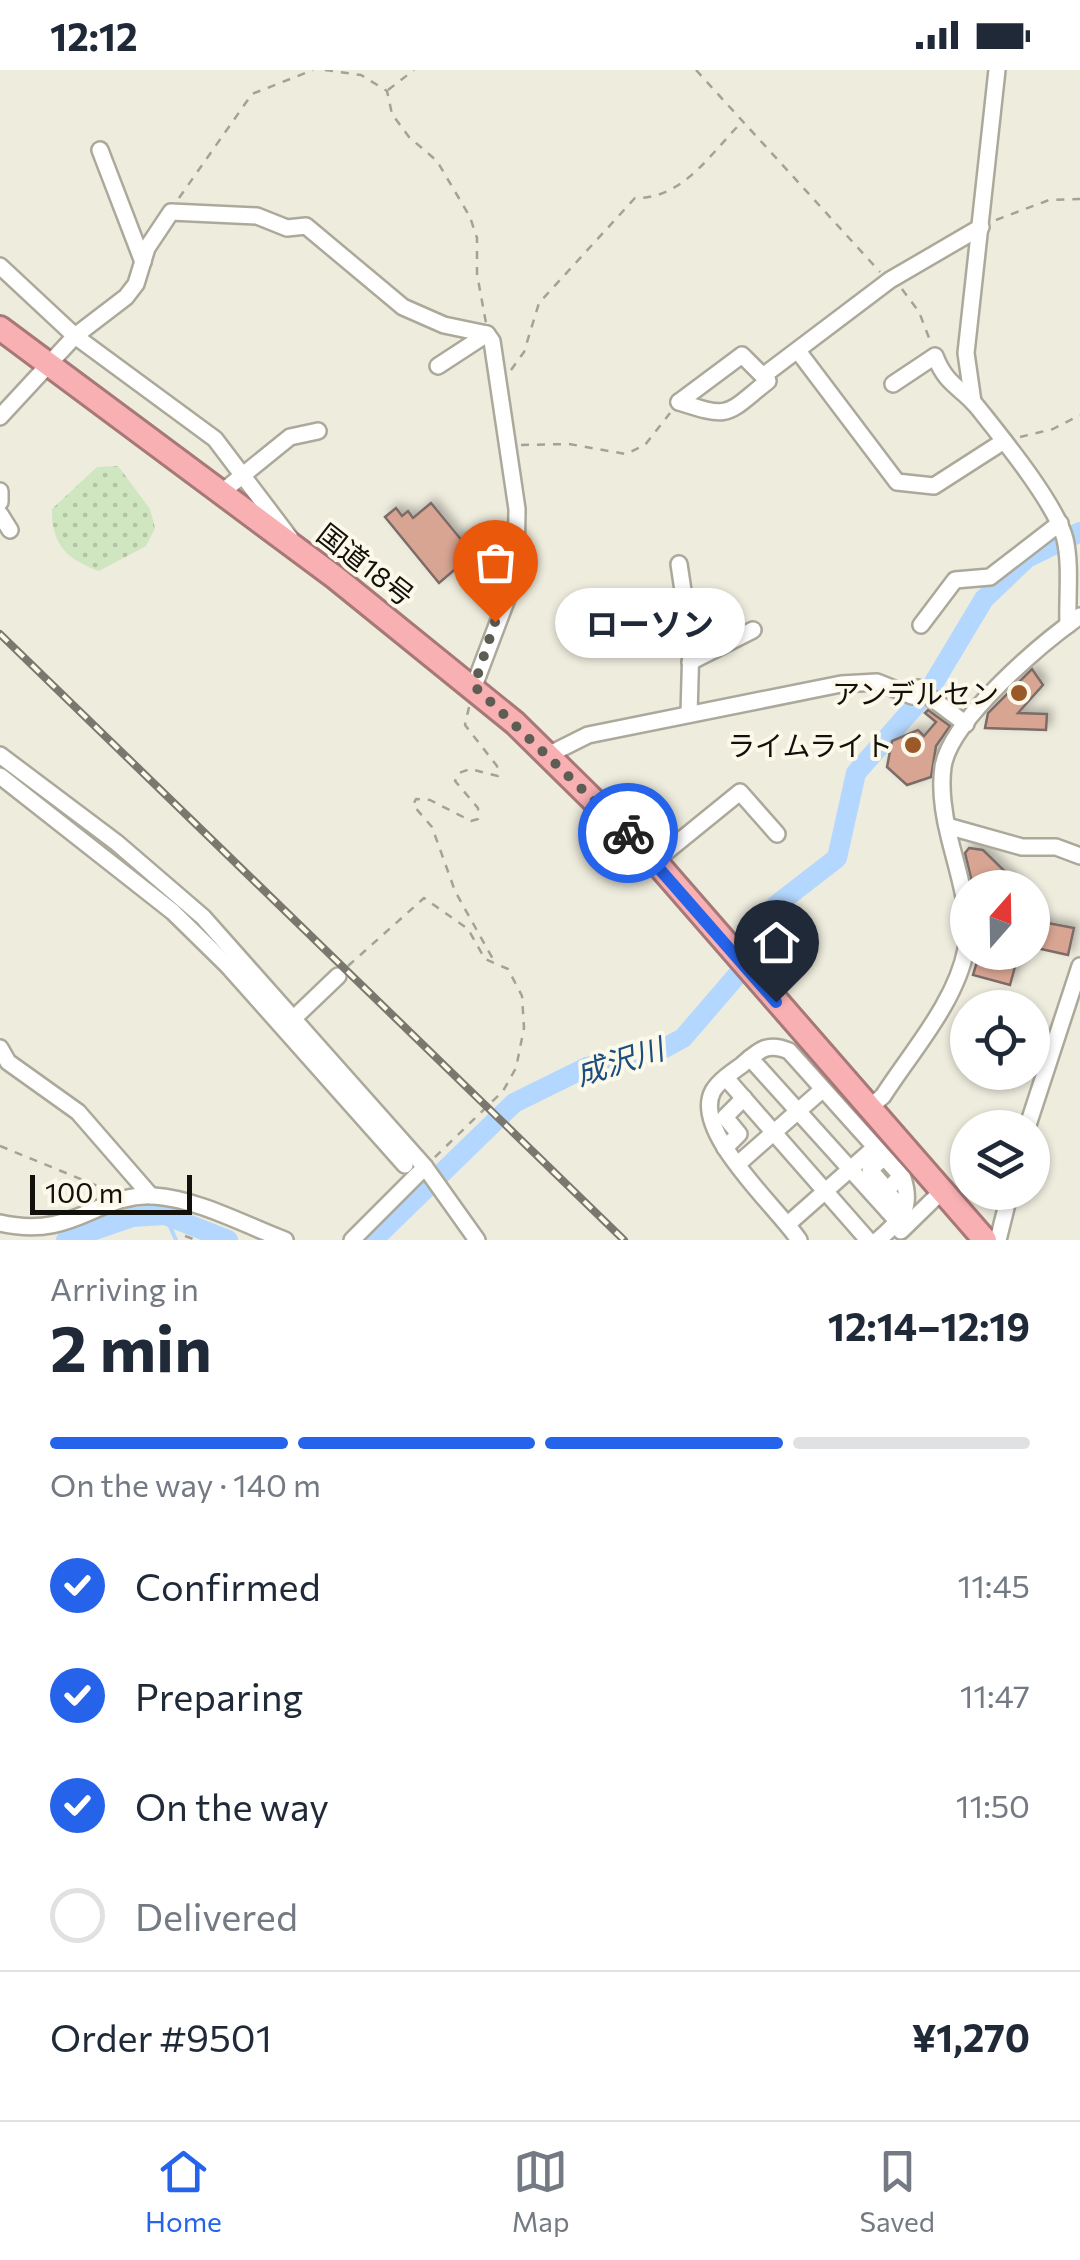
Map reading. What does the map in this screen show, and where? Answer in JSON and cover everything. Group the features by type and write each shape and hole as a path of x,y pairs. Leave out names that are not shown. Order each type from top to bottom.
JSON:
{"highway":[{"name":"国道18号","path":"0,328 298,549 474,686 656,861 729,950 985,1240"}],"street":[{"path":"973,402 966,353 997,70"},
{"path":"100,150 143,262"},
{"path":"0,417 75,336 126,297 170,212 257,216 287,228 306,226 402,307 444,325 486,334 492,341 517,508 516,575 474,686"},
{"path":"763,376 890,280 980,226"},
{"path":"0,266 75,336 215,439 246,474 298,549"},
{"path":"438,366 486,334"},
{"path":"798,351 897,482 934,486 1004,442"},
{"path":"742,355 768,382 720,415 678,402 742,355"},
{"path":"868,1109 884,1096 956,982 967,946 964,908 947,826 943,764 966,724 1021,660 1074,620 1062,532 1004,442 973,402 946,381 935,356 893,384"},
{"path":"222,492 290,436 318,431"},
{"path":"0,490 0,502"},
{"path":"0,514 10,530"},
{"path":"921,624 955,580 990,577 1062,532"},
{"path":"679,564 688,612 689,714"},
{"path":"690,662 753,630"},
{"path":"548,755 588,735 841,684 878,682 912,696 926,694 966,724"},
{"path":"0,756 164,881 203,917 425,1167 477,1240"},
{"path":"0,776 174,912 228,966 405,1165"},
{"path":"656,861 740,792 777,834"},
{"path":"947,826 1022,847 1056,848 1080,856"},
{"path":"1033,1110 1080,966"},
{"path":"292,1020 343,972"},
{"path":"799,1240 725,1148 708,1118 712,1093 750,1058 774,1045 789,1051 902,1176 909,1205 893,1216 878,1240"},
{"path":"0,1048 8,1062 78,1112 143,1198"},
{"path":"750,1058 893,1216"},
{"path":"726,1078 868,1240"},
{"path":"739,1163 822,1090"},
{"path":"725,1148 739,1134 725,1117 744,1098"},
{"path":"788,1224 850,1169 878,1153"},
{"path":"872,1194 882,1184 870,1170 878,1153"},
{"path":"352,1240 425,1167"},
{"path":"892,1240 941,1192"},
{"path":"0,1227 27,1232 50,1230 143,1198 184,1202 286,1240"},
{"path":"998,1240 1006,1210"},
{"path":"0,1227 6,1240"}],"path":[{"path":"170,212 201,160 252,94 313,70"},
{"path":"325,70 361,75 387,91 392,114 408,137 437,161 470,216 477,238 477,274 486,334"},
{"path":"387,91 414,70"},
{"path":"696,70 919,312 935,356"},
{"path":"496,384 524,352 540,303 635,198 656,199 672,192 742,122"},
{"path":"980,226 1049,200 1080,199"},
{"path":"510,445 570,444 626,454 645,445 678,402"},
{"path":"1004,442 1053,429 1080,415"},
{"path":"474,686 465,726 497,766 498,776 470,769 458,773 455,780 478,808 478,819 471,822 430,800 416,798 413,805 432,827 454,890 495,961"},
{"path":"343,972 424,898 468,929 485,959 508,969 522,996 524,1028 516,1068 484,1114 425,1167"},
{"path":"0,1146 71,1178 143,1198"},
{"path":"187,1240 186,1236 196,1240"}],"green space":[{"path":"118,466 150,509 155,528 146,546 99,571 78,562 63,549 54,532 52,509 97,467"}],"building":[{"path":"431,503 473,554 439,583 385,517 396,508 402,516 408,511 413,518"},
{"name":"アンデルセン","path":"1032,669 1043,685 1018,713 1047,714 1046,730 985,728 988,713"},
{"name":"ライムライト","path":"928,710 950,726 936,746 931,777 907,785 887,767 892,741 918,730 924,736 936,722 925,713"},
{"path":"969,848 983,850 1004,870 969,870 965,853"},
{"path":"1050,923 1074,928 1068,955 1050,951"},
{"path":"975,970 1014,970 1010,985 973,975"}],"waterway":[{"name":"成沢川","path":"373,1240 514,1103 587,1067 659,1051 683,1038 745,966 775,906 837,858 856,773 930,689 984,599 1027,558 1080,532"},
{"path":"165,1215 176,1240"},
{"path":"66,1240 132,1217 165,1215 228,1240"}],"railway":[{"path":"0,634 624,1240"}],"way so far":[{"path":"495,622 474,686 628,833"}],"place":[{"name":"ローソン","path":"495,622"},
{"name":"アンデルセン","path":"1019,693"},
{"name":"ライムライト","path":"913,745"}],"route":[{"path":"628,833 776,1002"}]}
